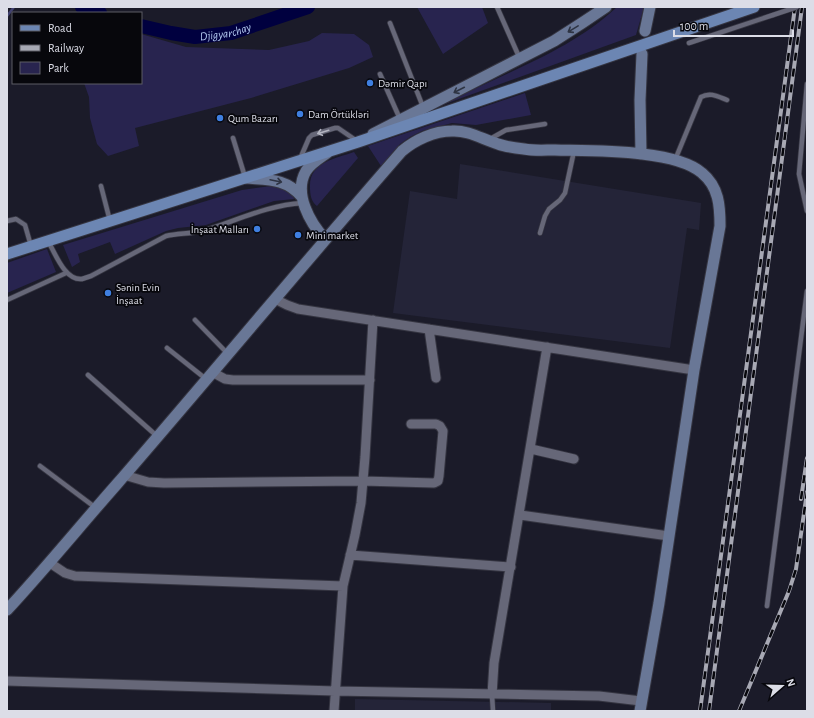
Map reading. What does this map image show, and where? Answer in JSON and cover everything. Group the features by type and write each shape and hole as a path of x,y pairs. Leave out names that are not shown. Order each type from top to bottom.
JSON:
{"main road":[{"path":"358,142 400,119 554,41 606,7"},
{"path":"645,31 650,7"},
{"path":"7,254 358,142 754,7"},
{"path":"641,154 640,100 642,54"},
{"path":"7,610 50,563 158,437 325,239 402,151 411,144 449,131 467,132 503,145 527,150 641,154 675,160 702,172 717,193 720,207 720,226 694,370 669,536 640,706"},
{"path":"325,239 316,229 311,220 303,200 301,186 307,170 314,162 330,151"},
{"path":"245,178 275,180 285,183 295,189 303,200"}],"street":[{"path":"275,299 298,309 694,370"},
{"path":"334,711 343,586 359,516 363,481 374,320"},
{"path":"429,329 436,378"},
{"path":"492,695 494,663 547,347"},
{"path":"209,376 233,380 370,380"},
{"path":"124,475 148,482 164,483 363,481 434,483 438,481 440,476 443,431 440,426 436,424 411,424"},
{"path":"531,449 574,459"},
{"path":"520,515 669,536"},
{"path":"350,555 511,567"},
{"path":"50,563 65,573 75,576 343,586"},
{"path":"7,681 492,695 599,696 640,706"}],"lane":[{"path":"497,7 520,59"},
{"path":"689,43 797,7"},
{"path":"390,23 423,108"},
{"path":"380,74 400,119"},
{"path":"807,84 799,174 807,211"},
{"path":"675,160 701,97 706,94 714,95 727,100"},
{"path":"488,140 506,130 545,124"},
{"path":"299,160 309,138 312,135 334,128 338,128 358,142"},
{"path":"233,138 245,178"},
{"path":"540,233 545,216 565,193 574,151"},
{"path":"101,186 110,221"},
{"path":"48,241 66,273 73,278 81,279 91,276 166,236 200,232 277,206 303,200"},
{"path":"7,221 16,219 25,225 30,246"},
{"path":"7,300 66,273"},
{"path":"767,606 807,291"},
{"path":"195,320 228,354"},
{"path":"167,348 209,376"},
{"path":"88,375 158,437"},
{"path":"40,466 96,508"},
{"path":"492,695 493,711"}],"shaded area":[{"path":"460,164 701,203 699,230 687,228 670,348 393,313 410,191 457,199"},
{"path":"355,699 551,703 551,711 355,711"}],"green space":[{"path":"417,7 482,7 488,23 443,54"},
{"path":"617,7 644,7 636,35 442,105 555,50 598,23"},
{"path":"322,33 354,34 369,45 373,57 349,68 251,98 135,128 139,146 108,156 97,144 90,118 89,97 84,84 142,84 142,34 186,47 269,50 309,41"},
{"path":"525,93 531,115 476,125 452,123 422,131 400,144 381,166 368,146"},
{"path":"354,152 358,158 317,206 312,200 310,192 311,179 314,172 324,163"},
{"path":"271,186 285,189 293,195 294,199 274,201 206,225 166,231 115,254 110,242 78,254 80,262 72,267 63,245 242,190"},
{"path":"47,249 56,272 7,293 7,263"}],"waterway":[{"path":"7,16 14,7"},
{"name":"Djigyarchay","path":"82,7 97,12"},
{"name":"Djigyarchay","path":"142,26 195,37 231,33 308,7"}],"railway":[{"path":"700,711 795,7"},
{"path":"709,711 802,7"},
{"path":"801,499 807,458"},
{"path":"739,711 789,591 796,569 807,492"}],"place":[{"name":"Dəmir Qapı","path":"370,83"},
{"name":"Dam Örtükləri","path":"300,114"},
{"name":"Qum Bazarı","path":"220,118"},
{"name":"İnşaat Malları","path":"257,229"},
{"name":"Mini market","path":"298,235"},
{"name":"Sənin Evin İnşaat","path":"108,293"}]}
